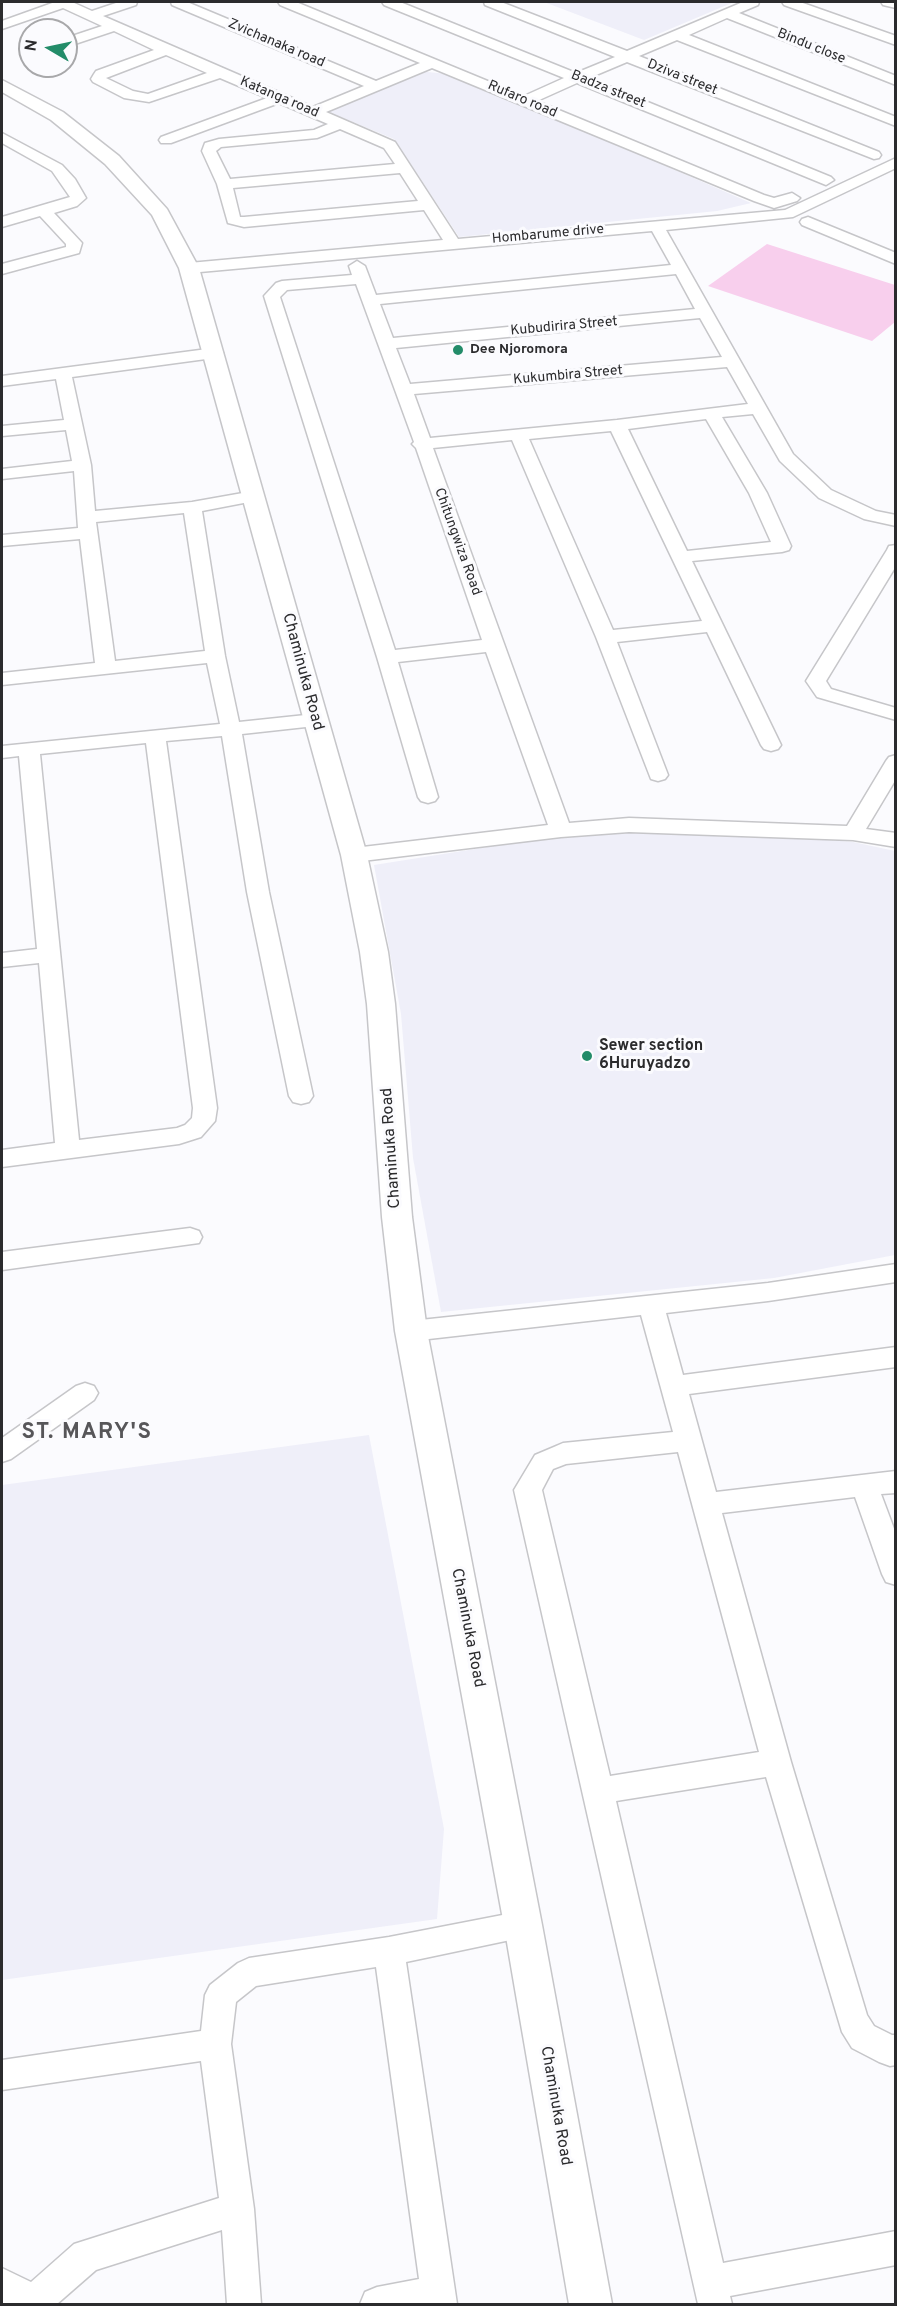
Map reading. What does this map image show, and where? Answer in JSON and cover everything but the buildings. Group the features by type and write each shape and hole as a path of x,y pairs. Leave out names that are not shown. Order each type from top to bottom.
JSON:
{"main road":[{"name":"Chaminuka Road","path":"2,85 64,121 112,160 160,213 189,268 215,353 354,855 374,951 381,1004 397,1217 411,1331 523,1925 591,2304"}],"street":[{"path":"2,25 63,2"},
{"name":"Katanga road","path":"63,2 166,50 390,145 453,244"},
{"path":"92,15 130,2"},
{"name":"Zvichanaka road","path":"177,2 375,86"},
{"name":"Rufaro road","path":"285,2 774,203 789,200 874,155 892,155"},
{"name":"Badza street","path":"389,2 826,180"},
{"name":"Dziva street","path":"490,2 874,155"},
{"path":"524,101 753,2"},
{"path":"789,2 896,41"},
{"path":"888,2 896,4"},
{"name":"Bindu close","path":"726,13 896,81"},
{"path":"78,39 115,26"},
{"path":"677,35 896,122"},
{"path":"166,50 101,75 98,79 129,95 149,98 220,73"},
{"path":"312,113 432,63"},
{"path":"166,140 280,98"},
{"path":"340,124 317,134 219,143 210,146 209,151 225,184 232,217 244,222 428,205"},
{"path":"2,136 57,168 77,196 72,203 2,222"},
{"path":"2,152 21,147"},
{"name":"Hombarume drive","path":"189,268 788,214 892,155"},
{"path":"225,184 403,168"},
{"path":"896,177 808,222 896,259"},
{"path":"2,269 72,250 74,243 44,211"},
{"path":"656,225 786,457 825,494 870,515 896,521"},
{"path":"880,252 896,244"},
{"name":"Chitungwiza Road","path":"353,253 561,830"},
{"path":"370,300 681,269"},
{"path":"361,279 282,286 272,296 387,657 428,797"},
{"name":"Kubudirira Street","path":"386,344 706,313"},
{"path":"2,381 215,353"},
{"name":"Kukumbira Street","path":"404,390 732,361"},
{"path":"63,373 82,465 87,525 106,669"},
{"path":"421,444 758,408"},
{"path":"682,557 782,546 758,493 711,413"},
{"path":"2,431 73,424"},
{"path":"617,424 771,745"},
{"path":"518,434 606,637 657,775"},
{"path":"2,474 82,465"},
{"path":"2,541 254,496"},
{"path":"192,507 215,657 231,729 258,892 301,1096"},
{"path":"896,550 816,681 824,693 896,714"},
{"path":"606,637 714,625"},
{"path":"387,657 494,645"},
{"path":"2,679 215,657"},
{"path":"2,752 315,720"},
{"path":"2,1158 179,1136 193,1131 203,1121 203,1097 155,737"},
{"path":"29,751 68,1149"},
{"path":"854,833 889,785 896,761"},
{"path":"354,855 561,830 629,825 854,833 896,840"},
{"path":"2,960 49,955"},
{"path":"2,1261 190,1236"},
{"path":"411,1331 768,1292 896,1273"},
{"path":"651,1304 776,1762 853,2021 863,2037 890,2051 896,2050"},
{"path":"675,1386 896,1357"},
{"path":"2,1452 85,1393"},
{"path":"688,1441 563,1454 544,1462 528,1490 600,1791 713,2293 896,2248"},
{"path":"707,1504 896,1482"},
{"path":"864,1485 896,1574"},
{"path":"600,1791 776,1762"},
{"path":"244,2304 237,2209 215,2044 221,1995 249,1973 389,1951 523,1925"},
{"path":"377,2304 439,2298 389,1951"},
{"path":"2,2075 215,2044"},
{"path":"2,2285 33,2304 86,2256 237,2209"}],"shaded area":[{"path":"544,2 734,2 644,40"},
{"path":"418,71 457,75 751,203 717,211 459,237 394,139 326,111"},
{"path":"767,244 895,285 895,322 872,341 708,286"},
{"path":"645,822 853,842 895,851 895,1255 774,1278 441,1312 413,1158 401,1014 374,865"},
{"path":"369,1435 444,1829 437,1919 2,1980 2,1485"}],"place":[{"name":"Dee Njoromora","path":"458,350"},
{"name":"Sewer section 6Huruyadzo","path":"587,1056"}],"district":[{"name":"ST. MARY'S","path":"87,1434"}]}
